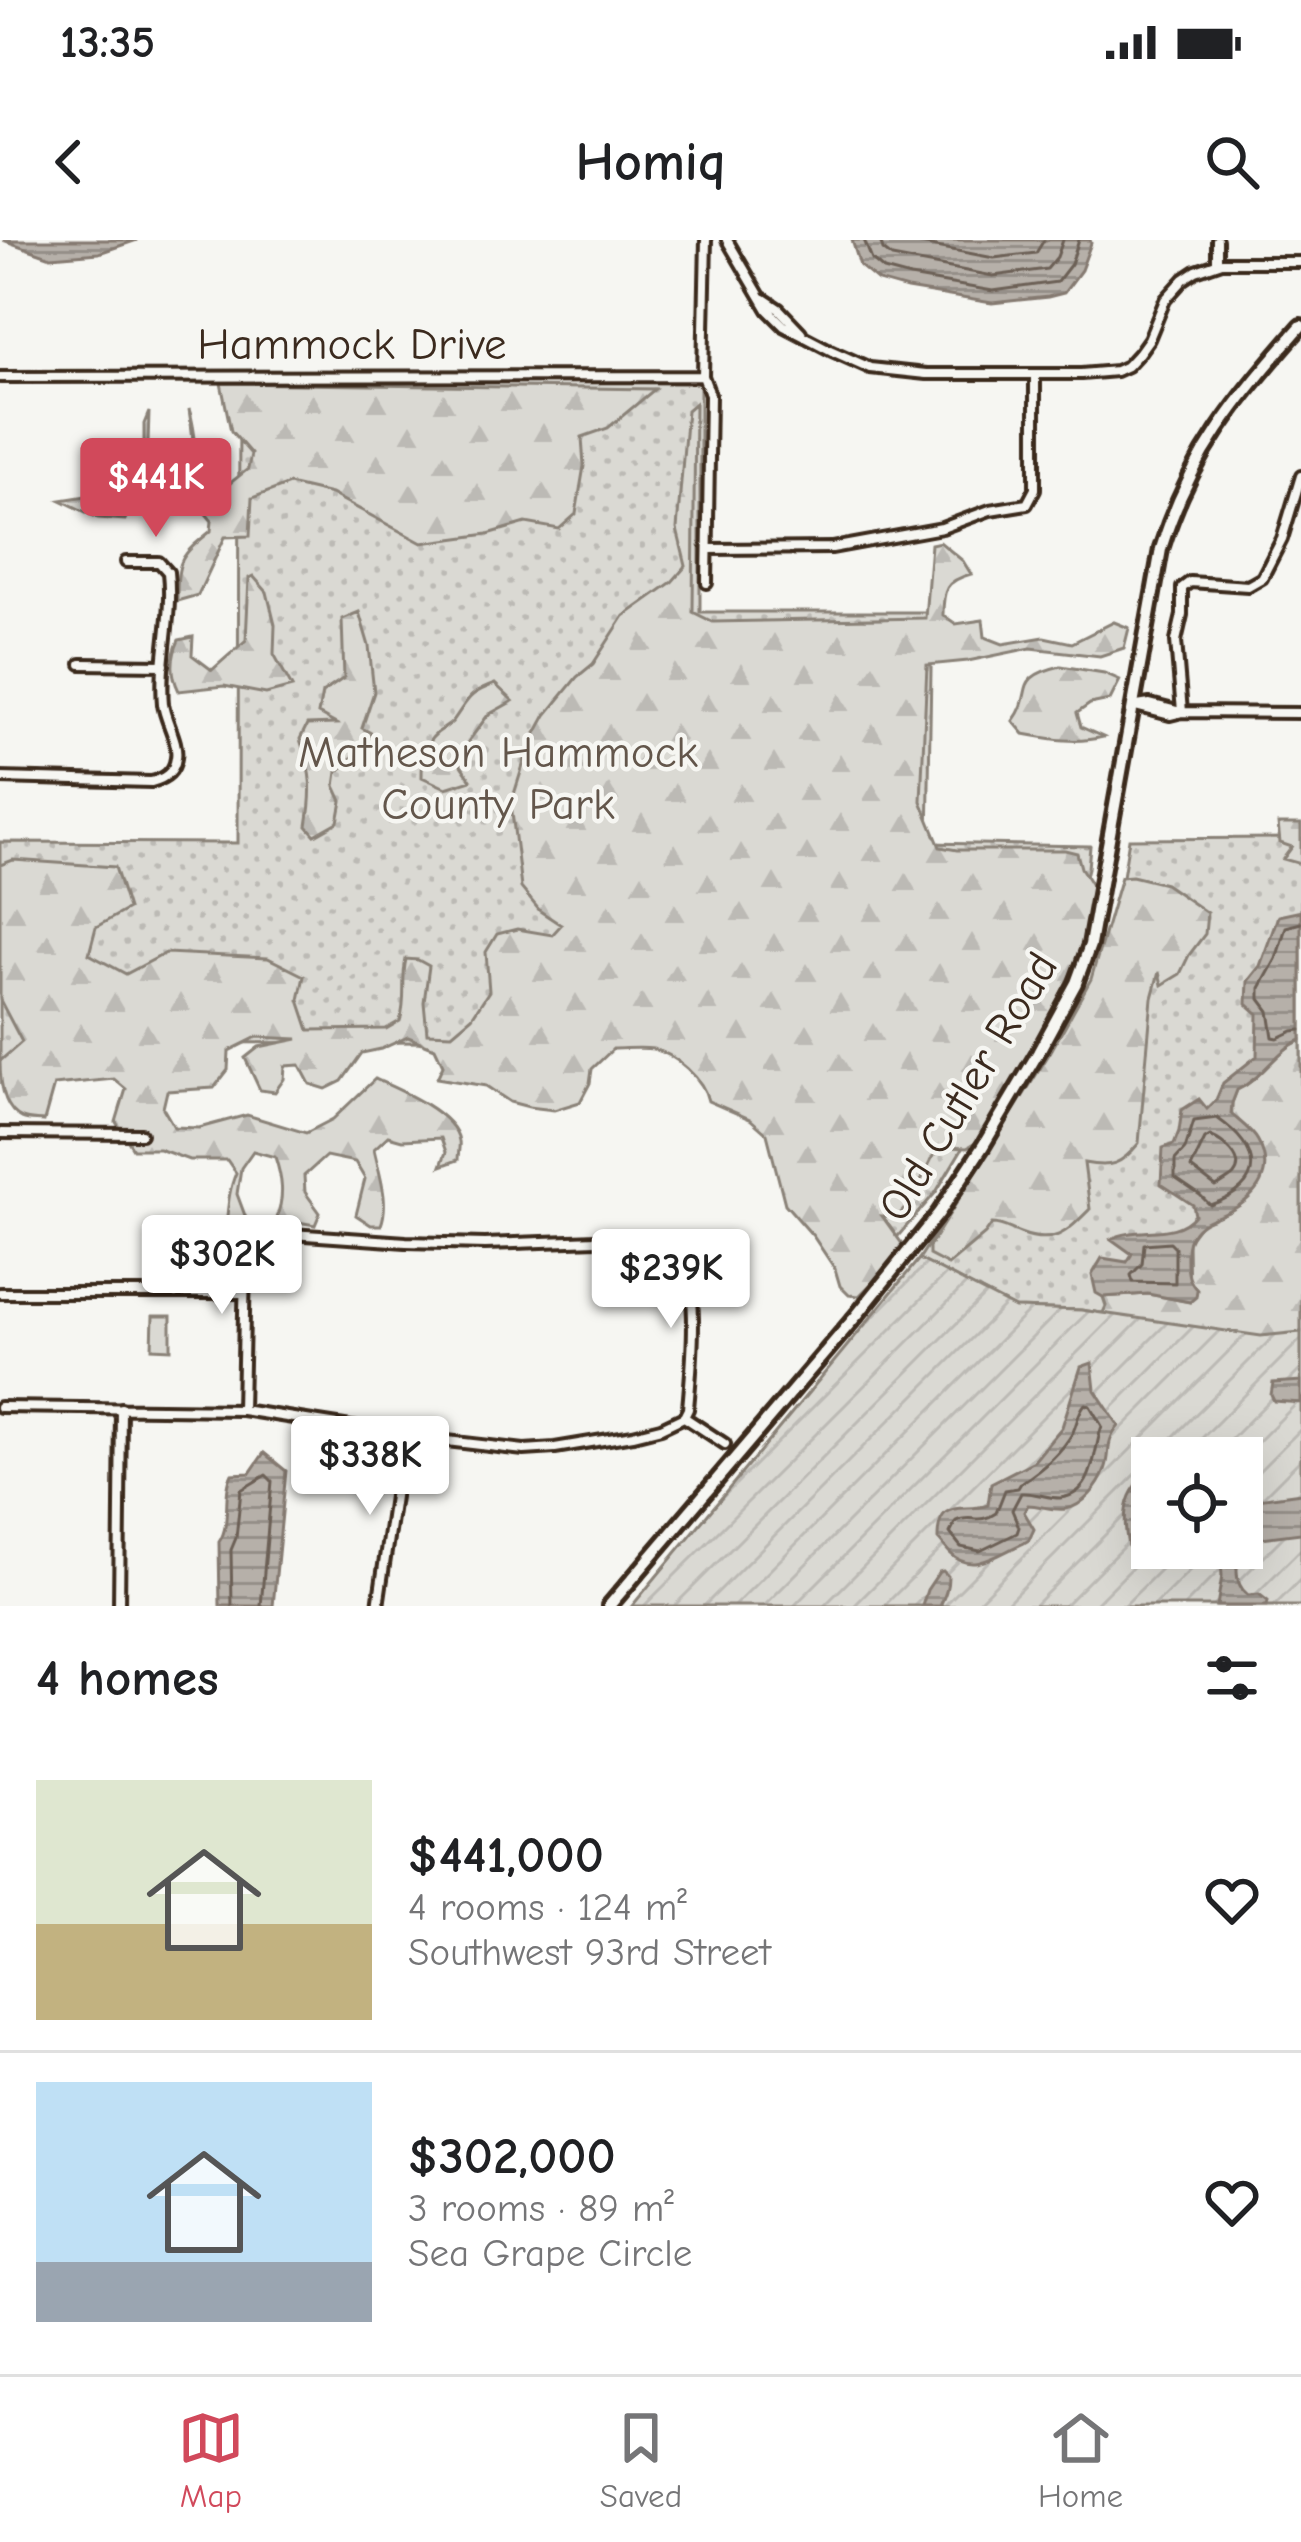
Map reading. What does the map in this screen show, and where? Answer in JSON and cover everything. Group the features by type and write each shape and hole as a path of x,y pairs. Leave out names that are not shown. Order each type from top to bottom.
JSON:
{"main road":[{"name":"Old Cutler Road","path":"609,1606 914,1247 1038,1053 1084,963 1161,549 1183,488 1220,424 1301,326"}],"street":[{"path":"706,240 707,583"},
{"path":"727,240 764,299 802,333 832,352 883,371 1101,374 1122,369 1145,345 1160,308 1176,286 1196,271 1217,263 1301,262"},
{"path":"1217,240 1217,263"},
{"path":"708,549 832,548 942,528 990,510 1028,503 1035,489 1035,374"},
{"name":"Hammock Drive","path":"0,377 703,376"},
{"path":"1182,712 1176,641 1182,588 1195,582 1248,586 1262,578 1283,535 1301,476"},
{"path":"0,780 151,782 172,770 176,750 164,708 170,614 166,568 155,562 126,562"},
{"path":"81,664 164,664"},
{"path":"1135,706 1170,715 1301,712"},
{"path":"0,1133 141,1134"},
{"path":"0,1407 242,1410 508,1449 547,1449 644,1433 683,1417 688,1409 692,1311 685,1266 673,1244 651,1238 485,1244 268,1234 254,1240 246,1259 242,1410"},
{"path":"0,1293 244,1293"},
{"path":"119,1606 121,1408"},
{"path":"683,1417 725,1444"},
{"path":"378,1606 403,1435"}],"green space":[{"name":"Matheson Hammock County Park","path":"239,379 700,383 700,612 932,612 928,843 1090,846 1088,868 1075,919 996,1092 936,1192 855,1286 769,1041 171,1043 0,1074 0,842 238,843"},
{"path":"221,383 655,389 608,428 582,437 584,466 576,514 559,529 526,523 488,534 422,543 331,494 289,484 252,498 250,536 225,537 198,595 177,601 182,560 211,531 212,521 192,497 157,499 136,494 125,520 98,518 61,500 124,490 144,454 149,412 147,476 169,488 190,462 189,409 201,489 219,492 248,469 251,454 231,431"},
{"path":"695,403 693,612 713,622 925,618 931,544 940,542 971,574 951,583 945,593 943,615 956,624 983,620 985,637 1003,644 1044,637 1072,643 1114,622 1129,628 1124,648 1100,656 1031,648 927,665 921,801 940,847 1077,853 1095,890 1083,949 1029,1057 979,1141 967,1148 948,1147 933,1156 910,1203 897,1217 882,1216 903,1245 901,1254 859,1296 849,1295 840,1286 835,1269 813,1236 785,1204 767,1134 750,1119 708,1101 695,1076 662,1052 613,1049 592,1069 580,1102 554,1110 510,1102 486,1086 437,1078 443,1065 435,1048 408,1037 362,1053 342,1081 326,1089 310,1084 300,1065 285,1066 284,1079 275,1092 260,1090 245,1058 259,1047 298,1039 257,1037 229,1051 228,1070 214,1088 167,1091 163,1108 174,1127 199,1128 247,1115 306,1133 333,1119 375,1079 424,1103 447,1121 459,1141 458,1160 441,1166 446,1152 441,1138 388,1136 374,1149 384,1207 381,1225 371,1225 356,1215 365,1179 355,1162 326,1156 304,1176 305,1192 320,1213 315,1225 276,1218 282,1188 275,1157 253,1151 241,1168 237,1194 250,1229 248,1238 234,1256 231,1280 224,1288 209,1285 200,1276 202,1263 219,1257 236,1173 227,1160 189,1160 159,1149 133,1149 116,1122 126,1089 114,1079 54,1085 44,1121 22,1118 6,1101 0,1061 22,1042 0,1000 0,865 13,860 115,867 128,909 96,927 89,954 126,974 166,953 268,958 304,976 299,1000 309,1030 386,1029 400,1021 406,959 418,960 429,966 424,1002 427,1033 452,1034 472,1017 489,991 486,952 497,934 517,929 552,935 561,925 540,911 521,888 511,804 529,746 546,715 593,664 624,616 672,582 686,566 677,529 687,410"},
{"path":"253,576 267,592 275,625 274,654 292,687 266,694 224,686 179,691 173,665 179,640 193,637 192,655 212,670 246,640 249,578"},
{"path":"359,612 374,692 362,728 371,733 369,741 337,772 335,786 342,801 338,822 315,835 307,826 310,782 300,739 307,725 336,724 318,714 322,693 344,678 342,619"},
{"path":"1061,666 1120,680 1110,700 1090,704 1077,713 1081,727 1103,737 1034,736 1024,734 1013,721 1029,681"},
{"path":"495,684 513,701 488,715 456,758 471,780 446,788 422,777 428,743 452,723 474,694"},
{"path":"1278,824 1301,824 1301,864 1283,859 1292,847 1280,843"},
{"path":"1301,838 1301,1332 1262,1336 1081,1310 1014,1308 919,1259 1078,1015 1102,964 1129,839"},
{"path":"1121,877 1165,884 1207,913 1205,934 1180,974 1162,985 1159,972 1152,998 1139,1143 1115,1163 1084,1163 1090,1209 1067,1230 1042,1238 992,1224 948,1265 929,1255 929,1247 1091,979"},
{"path":"1301,1040 1301,1417 1263,1443 1263,1437 1220,1437 1099,1322 1106,1306 1103,1297 1148,1294 1189,1302 1188,1240 1201,1223 1230,1211 1232,1103 1237,1090"},
{"path":"919,1259 1015,1308 1081,1310 1261,1336 1301,1332 1301,1606 632,1606"},
{"path":"153,1316 171,1316 171,1349 152,1348"}],"water":[{"path":"3,240 137,240 99,253 51,257"},
{"path":"852,240 1091,243 1081,270 1064,293 992,303 878,281 860,266"},
{"path":"1301,911 1301,1040 1237,1090 1232,1103 1231,1114 1253,1134 1263,1152 1261,1182 1240,1205 1203,1223 1191,1236 1187,1268 1197,1290 1190,1302 1148,1294 1103,1297 1096,1293 1092,1275 1102,1258 1127,1262 1132,1254 1111,1239 1167,1230 1195,1215 1193,1205 1161,1184 1163,1148 1174,1144 1182,1110 1199,1099 1207,1109 1223,1083 1257,1056 1258,1014 1247,1004 1248,981 1260,966 1278,916"},
{"path":"1092,1363 1095,1390 1119,1426 1111,1437 1099,1483 1084,1500 1066,1509 1028,1505 1024,1512 1034,1529 1024,1543 978,1563 951,1554 938,1539 943,1516 954,1509 988,1505 991,1483 1034,1461 1062,1427 1081,1367"},
{"path":"1301,1381 1301,1403 1274,1401 1273,1383"},
{"path":"264,1453 286,1471 273,1606 220,1606 219,1542 229,1482 232,1474 250,1473"},
{"path":"1301,1493 1301,1533 1263,1538 1263,1498"},
{"path":"1131,1494 1131,1548 1125,1527"},
{"path":"1222,1569 1237,1569 1248,1595 1259,1594 1268,1601 1267,1606 1217,1606"},
{"path":"943,1571 948,1581 940,1606 922,1606 927,1590"}]}
